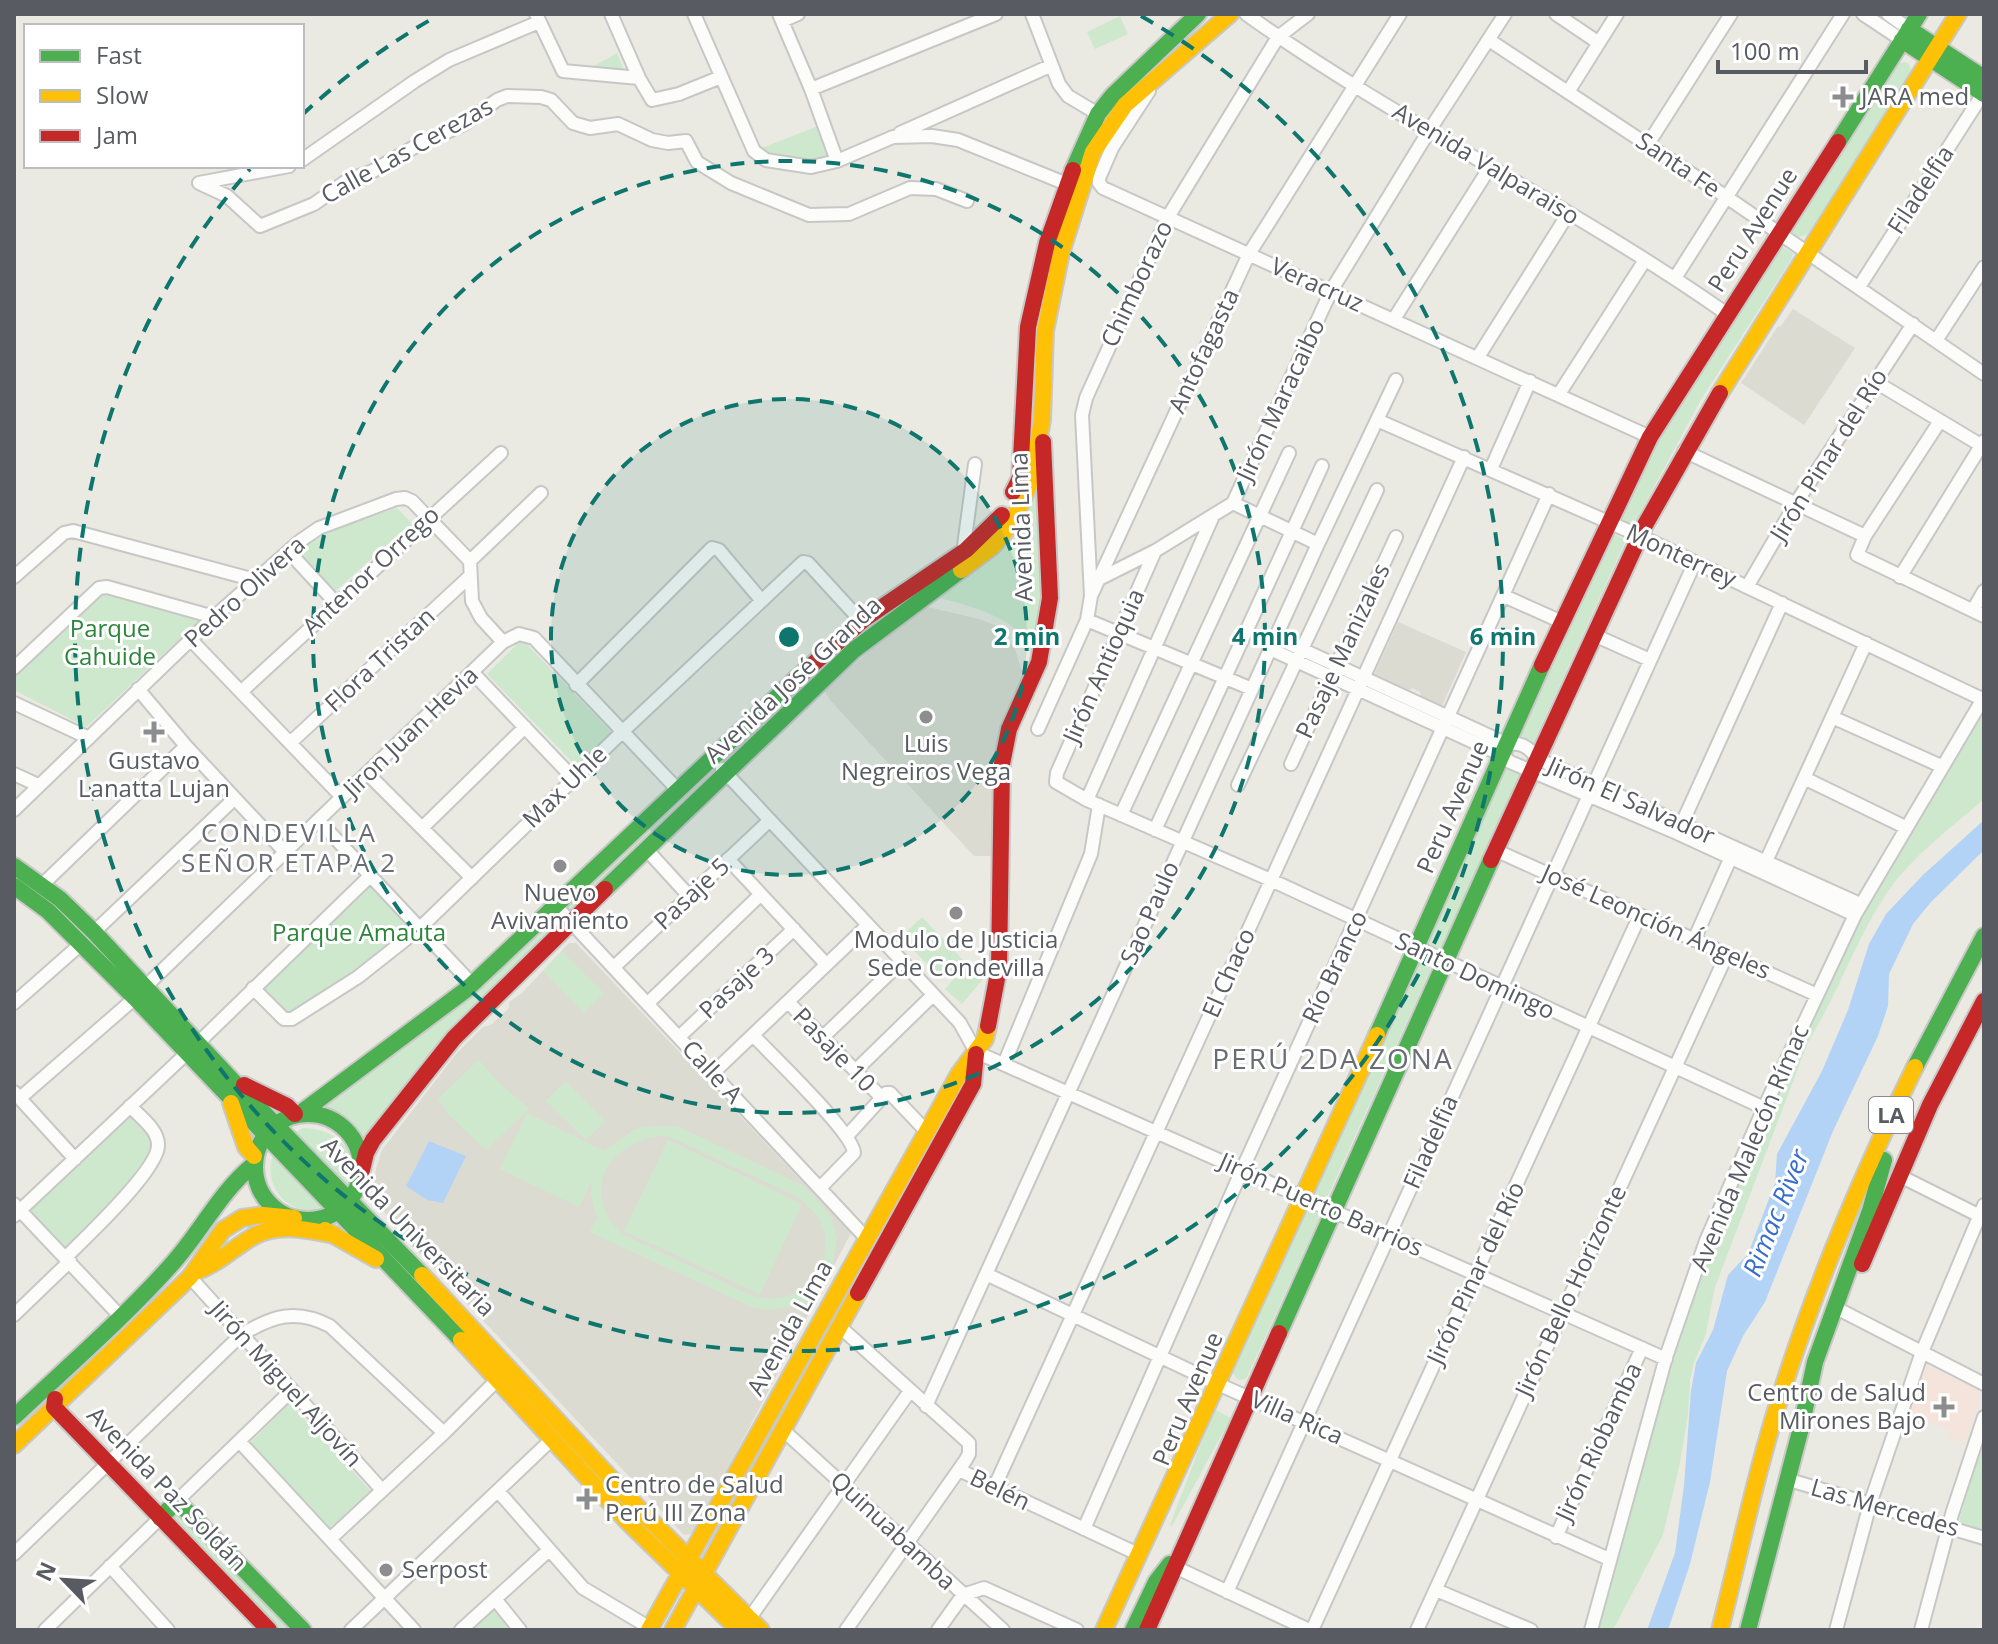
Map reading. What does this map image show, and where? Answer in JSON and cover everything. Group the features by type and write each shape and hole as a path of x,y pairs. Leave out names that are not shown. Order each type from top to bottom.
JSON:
{"main road":[{"name":"Avenida José Granda","path":"270,1129 299,1113 323,1093 435,1017 711,758 862,622 963,553 1002,516 1020,478 1028,327 1047,243 1067,184 1098,114 1113,95 1200,14"},
{"name":"Peru Avenue","path":"1116,1630 1164,1524 1218,1384 1562,622 1650,437 1919,14"},
{"path":"1147,1630 1444,962 1640,536 1684,451 1958,14"},
{"name":"Avenida José Granda","path":"345,1206 361,1176 366,1153 373,1140 454,1038 571,921 854,650 993,546 1012,523 1031,481 1042,420 1045,331 1061,253 1093,152 1125,105 1224,18"},
{"path":"1905,34 1984,93"},
{"path":"1934,53 1984,78"},
{"name":"Avenida Lima","path":"650,1629 959,1074 985,1039 999,968 1002,764 1009,729 1039,662 1048,621 1050,598 1042,420"},
{"name":"Avenida Universitaria","path":"14,866 42,885 193,1048 231,1079 270,1129 345,1206 399,1273 496,1381 680,1574 696,1589 750,1626"},
{"name":"Avenida Universitaria","path":"14,886 88,938"},
{"name":"LA","path":"1720,1630 1780,1398 1813,1301 1869,1161 1945,1006 1984,936"},
{"name":"LA","path":"1732,1630 1795,1392 1826,1299 1884,1160 1952,1018 1984,963"},
{"path":"1748,1630 1786,1479 1842,1311 1898,1175 1978,1026 1984,1001"},
{"name":"Avenida Universitaria","path":"193,1048 228,1097 270,1129"},
{"name":"Avenida Lima","path":"673,1630 973,1084 976,1052"},
{"path":"231,1079 299,1113 325,1118 343,1128 357,1146 366,1201 386,1236"},
{"path":"228,1097 266,1197 283,1213 335,1235 399,1273"},
{"path":"14,1417 177,1259 209,1212 254,1161 270,1129"},
{"path":"1800,1432 1815,1362 1870,1211 1884,1160"},
{"path":"14,1445 192,1275 223,1230 233,1222 263,1215 318,1220 345,1206"},
{"name":"Avenida Universitaria","path":"345,1206 386,1236 641,1511 704,1573 750,1626"},
{"path":"192,1275 213,1266 255,1236 270,1230 294,1228 335,1235"},
{"name":"Avenida Paz Soldán","path":"60,1373 54,1407 269,1630"},
{"path":"1104,1630 1202,1421"},
{"path":"160,1518 177,1501"},
{"name":"Avenida Paz Soldán","path":"177,1501 303,1630"},
{"path":"1133,1630 1156,1582 1184,1547"},
{"path":"1706,1630 1741,1548"}],"street":[{"path":"611,14 650,99 657,100 721,77"},
{"path":"694,14 754,151 766,160 792,166 811,167 837,161 1050,66"},
{"path":"798,14 781,18 837,161"},
{"path":"811,89 996,14"},
{"path":"1032,14 1050,66 1068,96 1098,114"},
{"path":"1200,14 1224,18"},
{"name":"Avenida Valparaiso","path":"1246,14 1429,131 1675,278 1727,314"},
{"name":"Chimborazo","path":"1091,596 1083,407 1168,217 1278,37 1308,14"},
{"name":"Antofagasta","path":"1038,729 1087,620 1091,596 1249,254 1400,14"},
{"name":"Jirón Maracaibo","path":"1101,578 1155,551 1233,503 1331,291 1505,14"},
{"path":"1556,14 1599,43"},
{"path":"1568,92 1617,14"},
{"path":"1648,144 1731,14"},
{"path":"1675,278 1843,14"},
{"path":"1863,14 1905,34"},
{"path":"1888,14 1905,34"},
{"path":"304,159 449,60 538,18 561,69 639,78"},
{"name":"Santa Fe","path":"1489,40 1937,339 1984,374"},
{"name":"Veracruz","path":"1159,75 1112,148 1099,183 1103,188 1650,437"},
{"name":"Filadelfia","path":"1859,287 1984,93"},
{"name":"Calle Las Cerezas","path":"278,168 199,183 227,196 260,226 314,204 348,180 373,171 416,146 464,124 497,100 507,96 541,97 551,100 573,123 590,128 618,124 652,140 668,143 686,141 697,162 731,183 809,215 849,214 910,188 936,189 967,201"},
{"path":"893,137 932,136 958,140 1067,184"},
{"path":"1394,319 1490,167"},
{"path":"1478,357 1568,214"},
{"path":"1559,394 1645,260"},
{"path":"1937,339 1984,267"},
{"name":"Jirón Pinar del Río","path":"1747,587 1796,503 1913,324"},
{"name":"Sao Paulo","path":"926,1406 1318,544 1396,380"},
{"path":"1491,469 1530,381"},
{"path":"1874,381 1983,445 1900,577"},
{"name":"Monterrey","path":"1377,420 1549,494 1983,698"},
{"path":"1940,421 1865,536 1857,555 1978,613 1984,591"},
{"path":"1684,451 1865,536"},
{"name":"Antenor Orrego","path":"242,691 501,453"},
{"path":"1121,815 1289,453"},
{"name":"El Chaco","path":"994,1488 1464,457"},
{"path":"963,553 975,464"},
{"path":"1155,830 1322,466"},
{"path":"1238,785 1377,490"},
{"path":"541,493 470,561 472,601 481,618 503,642 519,634 534,638 678,790"},
{"name":"Río Branco","path":"1084,1529 1242,1170 1549,494"},
{"name":"Pedro Olivera","path":"14,810 214,617 319,528 405,498 430,517 470,561"},
{"path":"1233,503 1318,544"},
{"path":"967,523 988,523 1002,516"},
{"path":"1004,1064 1091,854 1093,802 1155,647 1213,516"},
{"path":"14,577 64,533 73,531 255,580"},
{"name":"Pasaje Manizales","path":"1291,764 1396,537"},
{"path":"576,685 712,548 719,550 762,601"},
{"name":"Jirón Antioquia","path":"1056,782 1057,773 1155,551"},
{"path":"289,552 336,603"},
{"name":"Filadelfia","path":"1227,1592 1695,562"},
{"name":"Max Uhle","path":"253,988 284,1019 292,1019 358,977 420,928 799,564 808,563 862,622"},
{"name":"Flora Tristan","path":"290,743 469,577"},
{"path":"14,668 99,588 107,587 214,617"},
{"path":"1504,596 1562,622"},
{"path":"1679,828 1782,603"},
{"path":"1087,620 1252,689"},
{"path":"1594,635 1650,660"},
{"path":"191,640 342,797"},
{"name":"Jiron Juan Hevia","path":"17,1095 140,993 503,642"},
{"name":"Jirón El Salvador","path":"1273,643 1505,750 1510,762 1535,764 1858,910"},
{"path":"1763,866 1866,643"},
{"path":"473,673 574,779"},
{"path":"138,689 186,746 285,852"},
{"name":"Avenida Malecón Rímac","path":"1591,1630 1666,1359 1706,1241 1764,1108 1858,910 1983,698"},
{"path":"14,703 89,738"},
{"path":"1832,717 1941,766"},
{"path":"422,828 525,727"},
{"name":"Jirón El Salvador","path":"1505,750 1518,743 1531,750 1535,764"},
{"path":"42,885 186,746"},
{"path":"711,758 868,925 885,939 960,1023 976,1052"},
{"path":"367,773 472,878"},
{"path":"14,774 38,785"},
{"path":"1804,778 1905,827"},
{"name":"Santo Domingo","path":"1056,782 1121,815 1271,880 1764,1108"},
{"path":"17,994 88,938 234,799"},
{"name":"Pasaje 5","path":"614,967 770,820"},
{"path":"319,821 472,984"},
{"name":"Jirón El Salvador","path":"1679,828 1731,857 1763,866"},
{"path":"647,850 689,896"},
{"name":"José Leonción Ángeles","path":"1495,850 1817,995"},
{"path":"1694,940 1731,857"},
{"path":"728,859 826,964"},
{"path":"120,1316 68,1259 16,1210 193,1048 370,876"},
{"path":"648,1003 760,895"},
{"name":"Calle A","path":"555,905 868,1240"},
{"name":"Jirón Pinar del Río","path":"1311,1630 1640,915"},
{"path":"713,1073 868,925"},
{"name":"Pasaje 3","path":"679,1037 794,929"},
{"name":"Jirón Bello Horizonte","path":"1417,1630 1727,954"},
{"path":"822,1038 902,961"},
{"path":"855,1071 933,995"},
{"name":"Pasaje 10","path":"788,1002 881,1097 890,1093 927,1132"},
{"path":"753,1035 853,1145 854,1153 820,1188"},
{"name":"Jirón Puerto Barrios","path":"976,1052 1666,1359"},
{"path":"17,1095 75,1159"},
{"path":"847,1136 881,1097"},
{"path":"14,1315 68,1259 149,1166 158,1148 156,1134 130,1106"},
{"path":"1836,1630 1870,1504 1922,1352 1982,1213 1898,1175"},
{"name":"Villa Rica","path":"986,1274 1218,1384 1609,1559"},
{"name":"Jirón Miguel Aljovín","path":"192,1275 241,1335 382,1490"},
{"path":"1842,1311 1984,1384"},
{"path":"14,1554 241,1335 259,1324 280,1317 313,1317 344,1338 444,1433"},
{"name":"Belén","path":"839,1326 969,1443 969,1454 959,1470 1140,1555"},
{"name":"Jirón Riobamba","path":"1556,1537 1642,1348"},
{"path":"330,1539 496,1381"},
{"path":"177,1501 292,1390"},
{"path":"750,1626 843,1484 910,1391"},
{"path":"1921,1630 1948,1527 1984,1417"},
{"name":"Quinuabamba","path":"783,1430 1003,1630"},
{"path":"351,1630 551,1440"},
{"path":"239,1441 414,1630"},
{"path":"846,1630 959,1470"},
{"name":"Las Mercedes","path":"1786,1479 1984,1538"},
{"path":"498,1491 583,1588 650,1629"},
{"path":"45,1630 59,1625 110,1566 160,1518"},
{"path":"461,1630 549,1550"},
{"path":"110,1566 168,1630"},
{"path":"1175,1567 1284,1625 1311,1630"},
{"path":"938,1630 963,1595 984,1588 1077,1630"},
{"path":"1436,1590 1531,1630"},
{"path":"495,1599 520,1630"}],"shaded area":[{"path":"1793,309 1855,348 1804,425 1741,383 1778,326"},
{"name":"Luis Negreiros Vega","path":"920,605 999,627 1015,649 1024,678 999,734 992,856 974,856 825,691"},
{"path":"1398,622 1466,652 1442,706 1412,688 1408,691 1374,675"},
{"path":"569,943 576,943 851,1233 694,1533 684,1535 389,1220 374,1186 382,1150 456,1054 483,1027 491,1025 509,1008 509,1002 522,993"},
{"name":"Centro de Salud Mirones Bajo","path":"1926,1365 1978,1390 1980,1394 1966,1443 1948,1436 1950,1429 1906,1414 1922,1366"}],"green space":[{"path":"1120,16 1128,34 1095,49 1087,32"},
{"path":"617,53 627,77 583,72"},
{"path":"1905,62 1912,72 1807,235 1798,237 1793,233 1792,226 1899,63"},
{"path":"818,126 831,160 800,164 757,150"},
{"path":"1782,247 1793,253 1792,258 1702,398 1634,524 1623,523 1619,517 1655,442"},
{"path":"1037,476 1048,589 1033,660 1024,638 1010,625 978,609 932,596 968,569"},
{"path":"397,508 412,523 333,593 298,550 340,527"},
{"path":"1610,536 1623,539 1624,544 1533,744 1528,744 1520,738"},
{"name":"Parque Cahuide","path":"97,593 202,618 86,727 14,690 14,672"},
{"path":"522,639 614,735 579,769 487,674"},
{"path":"796,691 800,696 364,1143 342,1122 312,1109 644,831"},
{"path":"1984,706 1984,799 1919,855 1896,880 1865,930 1808,1042 1714,1290 1706,1334 1690,1380 1680,1463 1663,1535 1613,1630 1594,1630 1695,1280 1723,1211 1861,908"},
{"path":"1510,768 1520,777 1441,948 1428,947 1426,943 1506,770"},
{"name":"Parque Amauta","path":"369,885 410,927 350,975 286,1016 260,988"},
{"path":"922,917 963,960 942,980 901,937"},
{"path":"562,951 604,993 584,1013 543,971"},
{"path":"1417,960 1431,964 1430,971 1326,1200 1315,1198 1313,1194"},
{"path":"967,963 984,978 962,1004 945,989"},
{"path":"479,1060 498,1082 529,1109 486,1150 449,1115 438,1099"},
{"path":"565,1081 605,1121 586,1140 546,1101"},
{"path":"126,1112 155,1143 154,1150 107,1209 66,1252 26,1209"},
{"path":"527,1113 604,1151 643,1127 681,1128 802,1185 831,1217 837,1238 833,1262 822,1286 808,1302 770,1310 754,1308 590,1232 597,1218 591,1195 592,1181 579,1207 500,1169","holes":["670,1137 798,1197 811,1209 824,1229 825,1246 821,1265 810,1282 785,1297 759,1297 624,1235 610,1220 603,1204 601,1188 604,1174 625,1149 641,1141"]},
{"path":"303,1128 327,1133 345,1146 354,1166 348,1190 293,1133"},
{"path":"668,1140 802,1204 760,1294 624,1231"},
{"path":"275,1150 329,1207 303,1209 282,1198 271,1176"},
{"path":"1308,1208 1317,1212 1319,1219 1246,1379 1238,1380 1232,1372 1304,1210"},
{"path":"289,1403 371,1491 330,1528 250,1443"},
{"path":"1214,1409 1231,1418 1172,1526 1170,1525"},
{"path":"1984,1436 1984,1530 1958,1524"},
{"path":"179,1508 295,1630 279,1630 170,1516"},
{"path":"493,1606 513,1630 468,1630"}],"water":[{"name":"Rimac River","path":"1984,820 1984,850 1913,924 1889,974 1888,1006 1878,1036 1833,1131 1765,1302 1743,1336 1727,1371 1710,1482 1690,1564 1668,1630 1647,1630 1675,1553 1696,1363 1713,1330 1728,1275 1748,1254 1775,1183 1777,1154 1822,1071 1848,1010 1869,944 1886,914 1923,875"},
{"path":"429,1141 466,1156 443,1203 427,1200 406,1186"}],"traffic: fast":[{"path":"1073,170 1098,114 1113,95 1198,14"},
{"path":"1838,142 1919,14"},
{"path":"1909,29 1984,78"},
{"path":"1902,40 1984,94"},
{"path":"605,889 854,650 961,570"},
{"path":"1377,1035 1542,665"},
{"path":"302,1112 467,989 795,680"},
{"path":"1279,1333 1491,860"},
{"path":"14,866 60,899 94,932 231,1079 422,1275"},
{"path":"14,886 48,911 135,998 461,1340"},
{"path":"1915,1067 1984,936"},
{"path":"308,1114 328,1118 346,1129 357,1147 361,1167 357,1187 346,1205 328,1216 308,1220 288,1216 270,1205 259,1187 255,1167 259,1147 270,1129 288,1118 308,1114"},
{"path":"1800,1432 1815,1362 1870,1211 1884,1160"},
{"path":"14,1417 153,1284 182,1252 230,1188 253,1165"},
{"path":"1748,1630 1802,1424"},
{"path":"160,1518 177,1501 303,1630"},
{"path":"1133,1630 1156,1582 1170,1564"}],"traffic: slow":[{"path":"961,570 993,546 1012,523 1031,481 1042,420 1045,331 1061,253 1093,152 1125,105 1230,14"},
{"path":"1720,393 1958,14"},
{"path":"649,1630 959,1074 985,1039 988,1026"},
{"path":"1104,1630 1377,1035"},
{"path":"1720,1630 1766,1443 1799,1342 1844,1222 1915,1067"},
{"path":"231,1103 246,1147 254,1156"},
{"path":"14,1445 190,1277 223,1230 242,1218 263,1215 294,1218"},
{"path":"195,1272 254,1236 274,1229 294,1228 335,1235"},
{"path":"325,1230 376,1259"},
{"path":"422,1275 641,1511 761,1630"},
{"path":"673,1630 858,1293"},
{"path":"461,1340 628,1522 739,1630"}],"traffic: jam":[{"path":"1542,665 1650,437 1838,142"},
{"path":"1013,492 1020,478 1028,327 1047,243 1073,170"},
{"path":"1491,860 1645,525 1720,393"},
{"path":"988,1026 999,968 1002,764 1009,729 1039,662 1050,598 1043,442"},
{"path":"795,680 863,620 966,550 1002,515"},
{"path":"362,1170 373,1140 454,1038 605,889"},
{"path":"1862,1264 1930,1105 1984,1001"},
{"path":"858,1293 973,1084 976,1054"},
{"path":"244,1085 287,1106 295,1114"},
{"path":"1147,1630 1279,1333"},
{"path":"55,1399 54,1407 269,1630"}],"place":[{"name":"JARA med","path":"1843,97"},
{"name":"Luis Negreiros Vega","path":"926,717"},
{"name":"Gustavo Lanatta Lujan","path":"154,732"},
{"name":"Nuevo Avivamiento","path":"560,866"},
{"name":"Modulo de Justicia Sede Condevilla","path":"956,913"},
{"name":"Centro de Salud Mirones Bajo","path":"1944,1407"},
{"name":"Centro de Salud Perú III Zona","path":"587,1499"},
{"name":"Serpost","path":"386,1570"}],"district":[{"name":"CONDEVILLA SEÑOR ETAPA 2","path":"289,848"},
{"name":"PERÚ 2DA ZONA","path":"1333,1059"}]}
